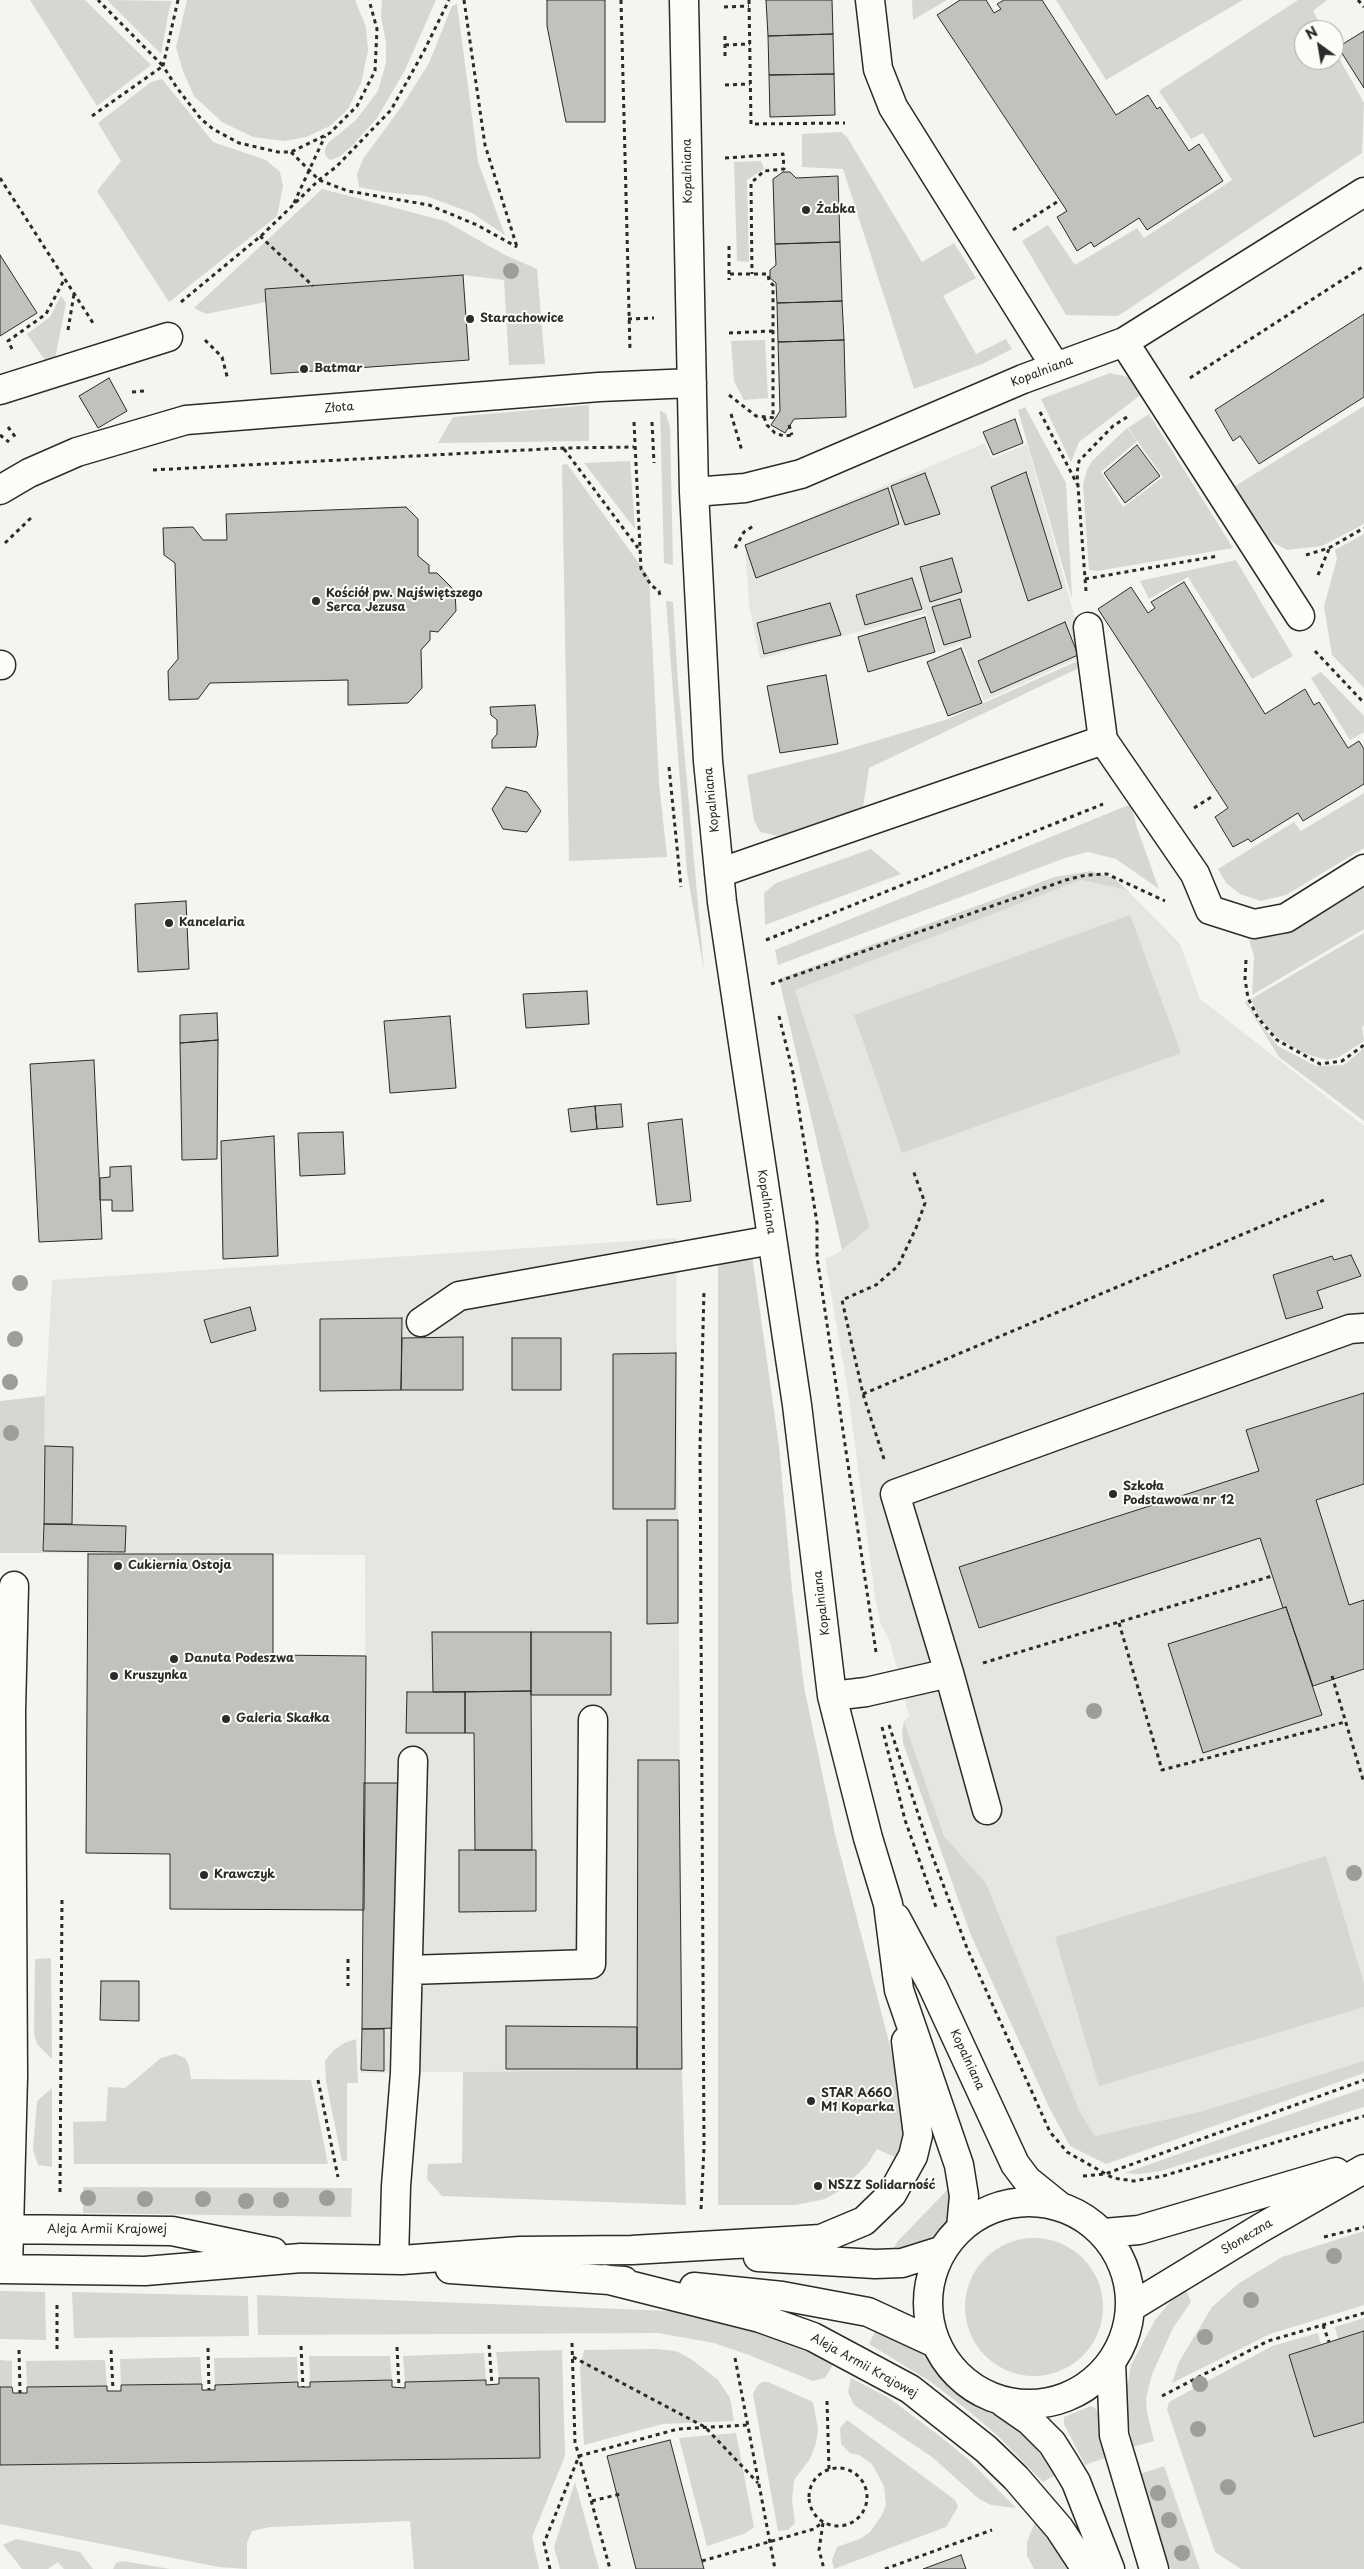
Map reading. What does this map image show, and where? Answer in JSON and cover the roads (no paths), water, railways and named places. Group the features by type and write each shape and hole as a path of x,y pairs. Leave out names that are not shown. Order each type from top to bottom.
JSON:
{"street":[{"name":"Kopalniana","path":"684,0 694,492 708,761 719,873 797,1405 832,1696 868,1838 888,1904 899,1990 959,2165 964,2196 961,2228"},
{"path":"870,0 878,69 892,107 1055,366"},
{"name":"Kopalniana","path":"694,492 745,488 801,474 1022,379 1124,342 1364,192"},
{"path":"0,390 114,356 168,337"},
{"path":"1124,342 1300,616"},
{"name":"Złota","path":"0,490 29,473 77,452 186,420 600,387 692,383"},
{"path":"1088,627 1103,740 1195,874 1206,898 1235,919 1254,924 1286,918 1364,869"},
{"path":"719,873 1103,740"},
{"path":"421,1322 459,1296 772,1240"},
{"path":"987,1810 949,1672 895,1494 1350,1329 1364,1328"},
{"path":"4,2269 13,2077 12,1712 14,1586"},
{"path":"832,1696 866,1692 949,1672"},
{"path":"408,1970 591,1964 594,1720"},
{"path":"398,2260 396,2186 405,2073 413,1761"},
{"name":"Kopalniana","path":"888,1904 933,1987 1015,2164 1028,2180 1058,2205"},
{"name":"Aleja Armii Krajowej","path":"4,2269 145,2271 301,2258 398,2260 520,2251 632,2250 821,2239 864,2221 892,2194 913,2156 918,2135 899,1990"},
{"path":"1104,2233 1139,2230 1177,2220 1364,2164"},
{"name":"Słoneczna","path":"1131,2307 1364,2169"},
{"path":"1001,2401 1026,2406 1046,2403 1079,2391 1096,2380 1111,2362 1124,2340 1131,2307 1124,2266 1104,2233 1085,2216 1058,2205 1023,2201 986,2210 961,2228 937,2252 927,2293 935,2343 960,2378 1001,2401 1030,2421 1052,2443 1076,2482 1110,2569"},
{"name":"Aleja Armii Krajowej","path":"5,2229 172,2231 301,2258"},
{"name":"Aleja Armii Krajowej","path":"632,2250 875,2264 902,2263 937,2252"},
{"name":"Aleja Armii Krajowej","path":"398,2260 463,2272 605,2279 782,2296 868,2312 935,2343"},
{"name":"Aleja Armii Krajowej","path":"605,2279 760,2318 813,2337 910,2389 986,2449 1016,2478 1059,2528 1086,2569"},
{"path":"1111,2362 1114,2435 1154,2569"}],"place":[{"name":"Żabka","path":"806,210"},
{"name":"Starachowice","path":"470,319"},
{"name":"Batmar","path":"304,369"},
{"name":"Kościół pw. Najświętszego Serca Jezusa","path":"316,601"},
{"name":"Kancelaria","path":"169,923"},
{"name":"Szkoła Podstawowa nr 12","path":"1113,1494"},
{"name":"Cukiernia Ostoja","path":"118,1566"},
{"name":"Danuta Podeszwa","path":"174,1659"},
{"name":"Kruszynka","path":"114,1676"},
{"name":"Galeria Skałka","path":"226,1719"},
{"name":"Krawczyk","path":"204,1875"},
{"name":"STAR A660 M1 Koparka","path":"811,2101"},
{"name":"NSZZ Solidarność","path":"818,2186"}]}
